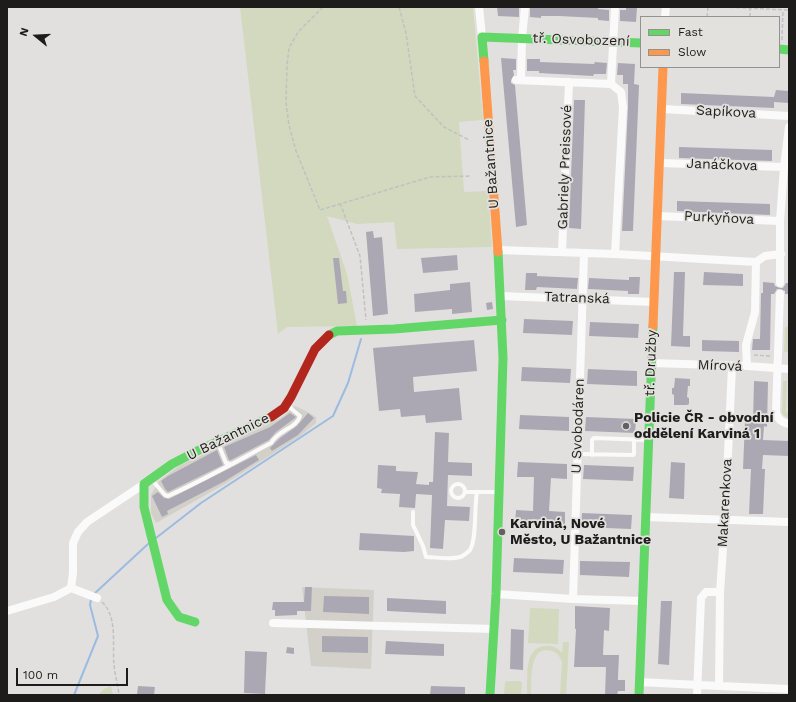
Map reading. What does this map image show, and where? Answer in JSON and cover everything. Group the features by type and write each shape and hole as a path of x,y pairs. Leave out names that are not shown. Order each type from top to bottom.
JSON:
{"street":[{"name":"U Bažantnice","path":"479,7 498,250 503,358 496,594 490,695"},
{"path":"522,38 525,7"},
{"path":"615,7 612,84 621,92 623,107 615,254"},
{"name":"tř. Osvobození","path":"482,38 522,38 640,43"},
{"name":"tř. Osvobození","path":"522,38 519,80 612,84"},
{"name":"tř. Družby","path":"639,695 651,363 663,108 663,68"},
{"name":"Gabriely Preissové","path":"562,252 569,82"},
{"name":"Sapíkova","path":"663,108 789,116"},
{"path":"780,283 780,221 789,127"},
{"name":"Janáčkova","path":"660,163 784,167"},
{"name":"Purkyňova","path":"658,216 780,221"},
{"path":"498,250 615,254 756,262 765,256 781,254"},
{"name":"U Svobodáren","path":"573,599 584,253"},
{"path":"746,366 746,345 755,312 756,262"},
{"path":"780,294 777,416 783,422 789,424"},
{"name":"Tatranská","path":"500,296 654,302"},
{"name":"U Bažantnice","path":"148,482 172,464 218,441 267,420 284,408 315,349 330,334 337,330 367,330 502,320"},
{"name":"Mírová","path":"651,363 789,369"},
{"name":"Makarenkova","path":"719,686 720,592 732,367"},
{"path":"148,482 144,507 167,600 178,617 195,622"},
{"path":"71,588 74,573 73,543 78,532 87,522 148,482"},
{"path":"646,517 789,522"},
{"path":"7,611 54,597 71,588 97,598"},
{"path":"697,695 702,598 706,592 720,592"},
{"path":"496,594 573,599 642,601"},
{"path":"273,623 494,629"},
{"path":"639,682 719,686 753,691 776,692 789,689"}],"lane":[{"path":"148,482 168,496 272,444 274,438 296,423 300,418 294,410 286,404"},
{"path":"592,455 592,438 649,440"},
{"path":"578,454 633,455 634,439"},
{"path":"218,441 226,463 230,464"},
{"path":"465,492 499,492"},
{"path":"413,512 413,525 423,546 426,557 459,558 470,550 473,541 475,501 477,492"}],"path":[{"path":"323,7 298,32 289,48 286,103 289,125 296,151 320,210 430,177 471,176"},
{"path":"398,7 406,33 415,96 444,127 469,140"},
{"path":"724,7 789,10"},
{"path":"750,8 750,16"},
{"path":"783,10 783,50"},
{"path":"340,203 360,256 367,330"},
{"path":"746,355 771,356"},
{"path":"97,598 104,604 110,615 113,629 114,666 119,695"}],"shaded area":[{"path":"295,406 316,417 316,423 299,437 225,484 156,523 151,513 151,495 159,481 179,466 281,418"},
{"path":"302,587 374,590 371,669 311,666"}],"green space":[{"path":"240,7 473,7 483,120 459,122 464,192 488,191 492,247 397,249 394,222 357,224 327,216 347,274 357,326 287,327 278,334"},
{"path":"785,327 789,327 789,352 784,352"},
{"path":"783,381 787,381 786,412 789,413 789,418 784,416 782,413"},
{"path":"530,608 559,609 558,644 528,643"},
{"path":"563,642 569,642 566,695 560,695 562,662 555,652 544,650 535,658 532,673 531,695 527,695 528,665 533,652 538,648 550,646 555,647 562,653"},
{"path":"520,681 522,683 521,695 504,695 505,682"},
{"path":"111,686 113,695 98,695 104,689"}],"building":[{"path":"497,7 519,7 519,17 498,16"},
{"path":"530,7 598,7 598,9 609,10 609,21 598,20 598,18 559,16 541,16 541,18 530,17"},
{"path":"626,7 637,7 636,22 620,21 620,10 626,10"},
{"path":"501,58 516,59 516,70 513,70 514,75 511,83 515,85 527,225 516,227"},
{"path":"527,59 540,59 540,62 607,63 606,74 594,74 593,76 527,71"},
{"path":"618,63 635,64 634,84 639,85 633,231 622,231 628,84 623,84 623,75 617,75"},
{"path":"776,90 789,91 789,103 774,102 774,108 681,104 681,93 774,97"},
{"path":"574,100 585,100 581,229 569,228"},
{"path":"679,147 772,150 772,161 679,158"},
{"path":"677,201 770,204 770,215 677,211"},
{"path":"373,231 374,238 382,237 388,314 373,316 366,232"},
{"path":"457,255 458,270 423,273 421,258"},
{"path":"333,258 339,258 343,291 346,291 347,303 338,304"},
{"path":"674,272 685,272 683,336 690,336 690,347 671,346"},
{"path":"704,272 743,274 743,286 703,285"},
{"path":"526,273 537,273 537,276 578,278 577,289 537,287 536,290 525,290"},
{"path":"629,277 640,277 639,294 628,294 628,291 588,289 589,278 629,280"},
{"path":"470,282 472,312 452,314 452,309 415,312 414,294 450,290 450,284"},
{"path":"763,282 774,283 775,286 780,288 783,288 786,283 789,283 788,294 785,294 785,291 781,289 777,289 774,294 771,294 770,350 752,350 753,339 760,339 761,293 763,293"},
{"path":"492,302 493,309 487,310 486,303"},
{"path":"524,319 573,321 572,335 523,333"},
{"path":"590,322 639,324 638,338 589,336"},
{"path":"474,340 477,371 413,377 414,392 459,388 462,420 426,423 425,415 401,417 400,409 379,411 373,348"},
{"path":"702,340 739,341 739,352 702,351"},
{"path":"522,367 571,369 570,383 521,381"},
{"path":"588,369 637,371 637,386 587,384"},
{"path":"675,378 690,379 687,397 689,398 689,404 687,405 674,405 672,388 674,388"},
{"path":"754,381 768,382 767,427 764,426 763,440 789,441 789,456 763,455 762,469 765,469 763,514 749,514 751,469 743,469 745,421 753,421"},
{"path":"290,413 296,417 276,432 269,440 229,460 224,447 270,427"},
{"path":"308,413 314,418 298,435 272,451 270,448 280,438 297,426"},
{"path":"520,415 569,417 569,431 519,429"},
{"path":"586,417 636,419 635,433 585,431"},
{"path":"435,432 449,433 448,462 472,463 472,476 448,475 447,506 470,507 469,521 445,520 443,549 430,548 432,495 416,494 415,508 399,507 400,494 381,493 382,489 377,488 378,465 396,466 396,471 418,472 416,484 429,485 429,482 433,482"},
{"path":"217,450 223,465 168,492 165,489 161,481"},
{"path":"256,455 259,460 225,481 167,511 168,514 162,517 152,496 158,492 164,498 169,499"},
{"path":"518,462 567,464 567,479 551,478 549,511 565,512 565,526 515,525 516,510 533,511 534,477 517,477"},
{"path":"671,462 685,463 684,499 669,498"},
{"path":"584,465 634,467 633,481 583,479"},
{"path":"582,513 632,515 631,529 581,527"},
{"path":"360,533 414,536 414,551 359,550"},
{"path":"514,558 564,560 563,574 513,572"},
{"path":"580,561 630,562 629,577 580,575"},
{"path":"305,587 312,587 311,611 297,611 297,615 275,616 275,610 272,610 273,602 304,602"},
{"path":"324,596 369,597 369,614 323,612"},
{"path":"387,598 446,601 446,614 387,611"},
{"path":"661,601 672,601 669,665 658,664"},
{"path":"575,606 610,608 609,631 604,630 603,655 619,655 618,680 625,680 625,691 618,691 617,695 605,695 606,667 574,667 576,629"},
{"path":"511,629 524,630 523,670 510,669"},
{"path":"322,636 368,637 368,653 322,652"},
{"path":"386,641 444,644 444,656 385,654"},
{"path":"287,647 294,648 294,654 286,653"},
{"path":"245,651 267,652 265,694 244,693"},
{"path":"138,686 155,687 154,695 137,695"},
{"path":"431,686 465,687 465,695 430,695"}],"waterway":[{"path":"156,538 201,503 333,416 348,383 361,339"},
{"path":"94,594 148,544"},
{"path":"74,695 98,636 90,605 91,599"}],"traffic: fast":[{"path":"484,61 482,37 640,43"},
{"path":"780,49 789,50"},
{"path":"490,695 496,594 503,358 498,252"},
{"path":"329,335 337,331 394,329 502,320"},
{"path":"639,695 653,326"},
{"path":"195,622 179,617 167,600 144,507 144,484 172,464 271,417"}],"traffic: slow":[{"path":"484,61 498,252"},
{"path":"653,326 663,68"}],"traffic: jam":[{"path":"271,417 284,408 315,349 329,335"}],"place":[{"name":"Policie ČR - obvodní oddělení Karviná 1","path":"626,426"},
{"name":"Karviná, Nové Město, U Bažantnice","path":"502,532"}]}
